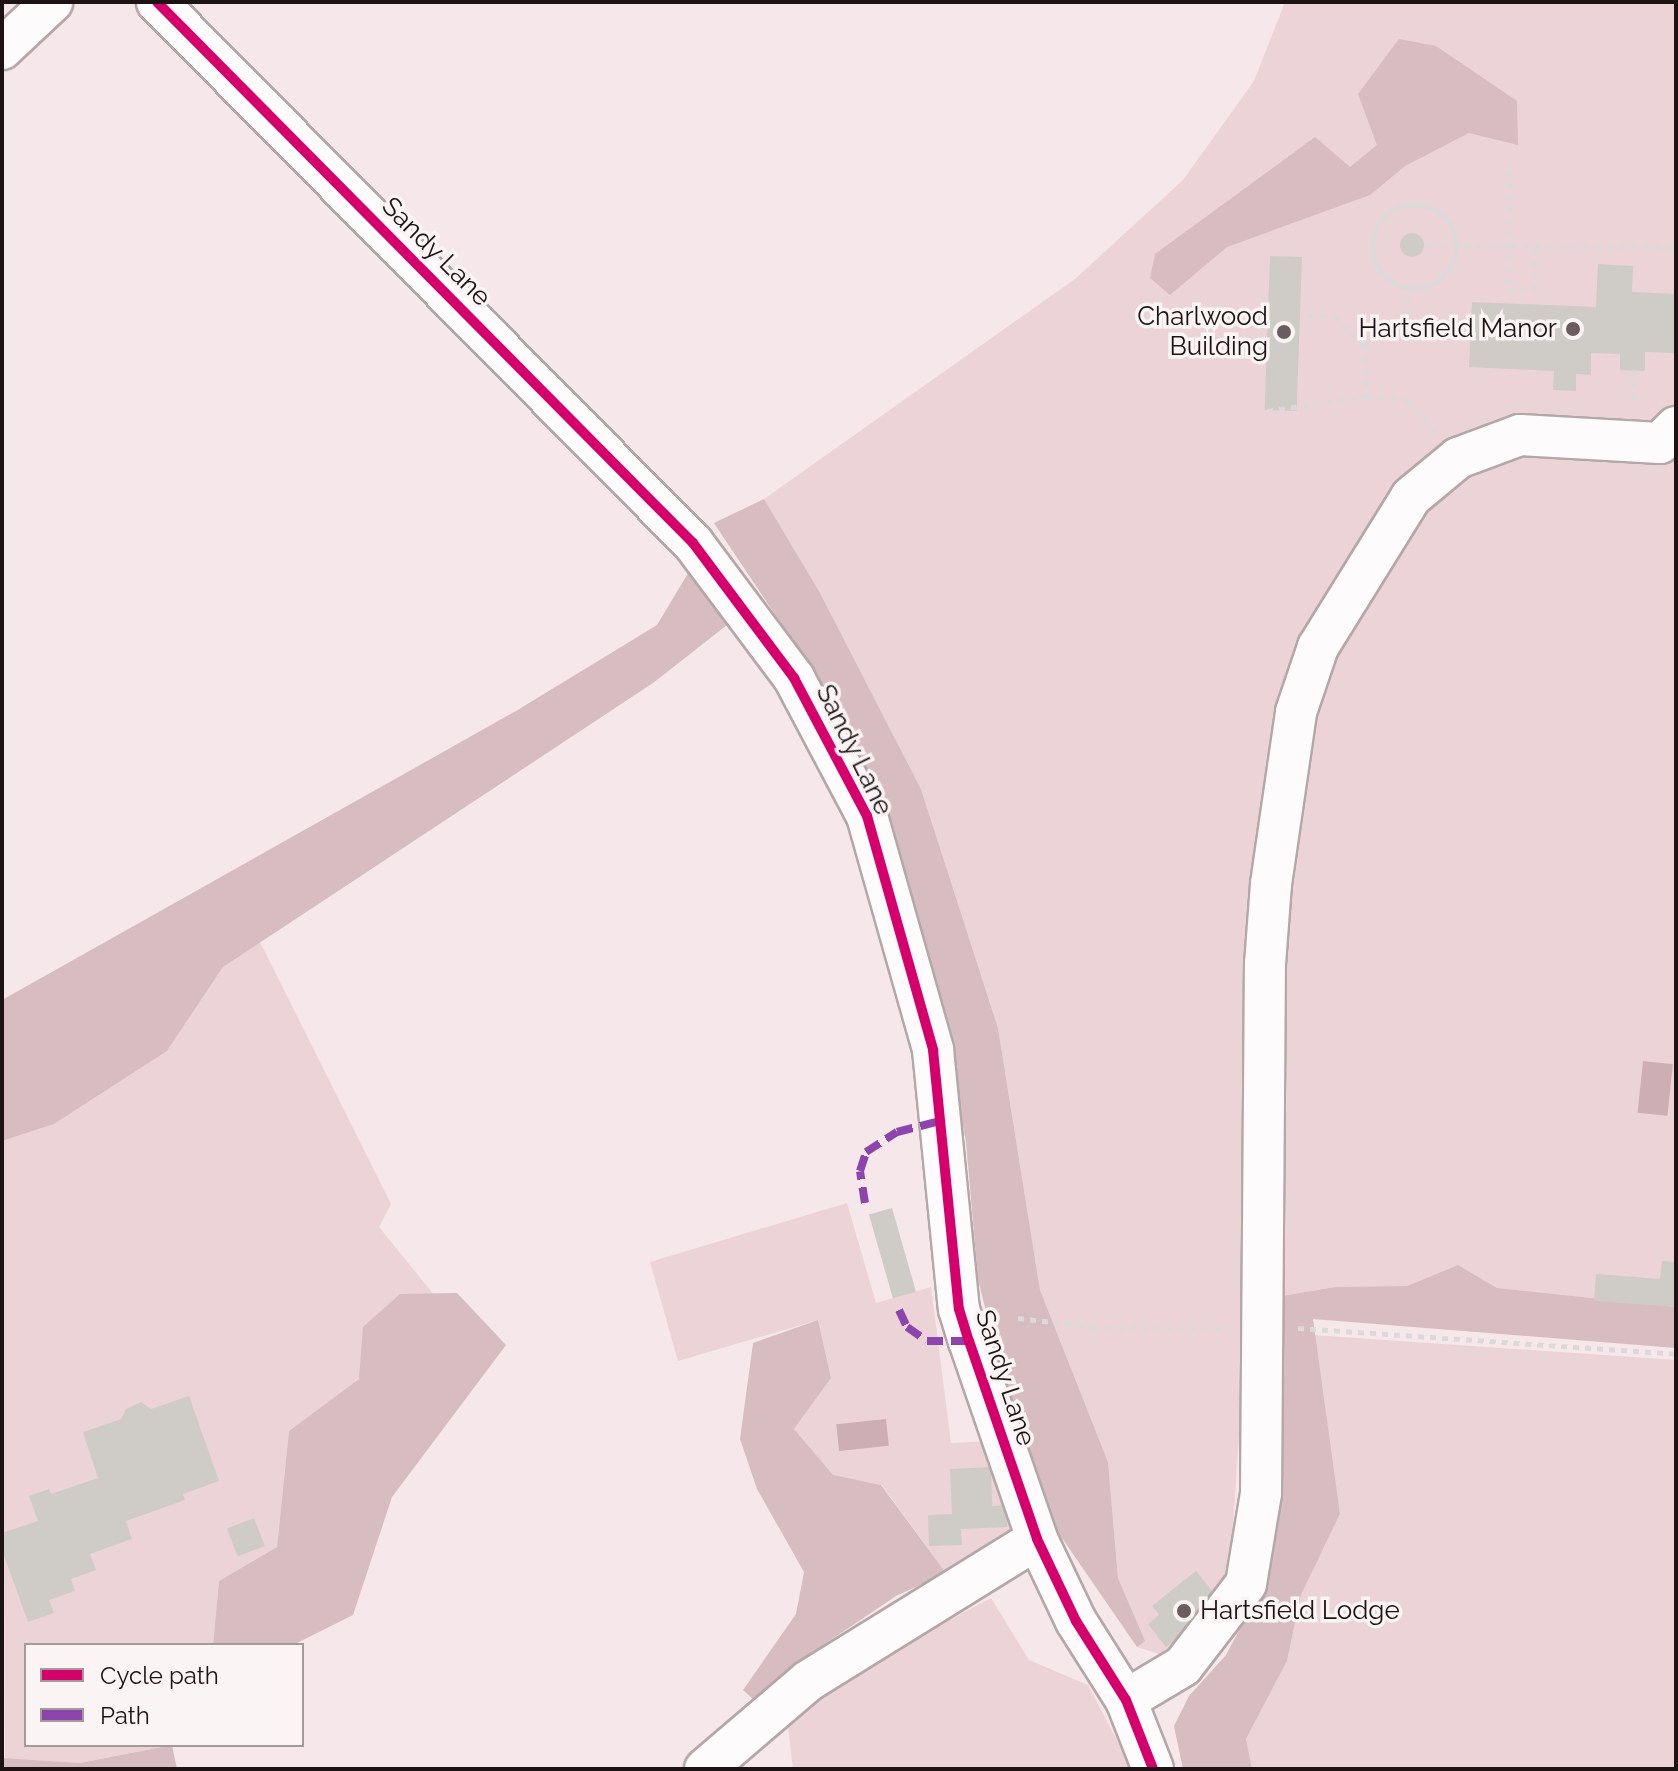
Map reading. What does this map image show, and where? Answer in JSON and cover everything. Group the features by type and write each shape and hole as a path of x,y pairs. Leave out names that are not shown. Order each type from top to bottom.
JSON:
{"street":[{"path":"2,49 52,2"},
{"name":"Sandy Lane","path":"157,2 693,543 794,678 867,816 933,1050 959,1309 1037,1539 1076,1621 1126,1700 1153,1769"},
{"path":"1126,1700 1183,1666 1246,1584 1261,1493 1265,964 1271,884 1296,712 1318,647 1411,497 1458,458 1520,435 1660,443 1676,427"},
{"path":"705,1769 808,1681 1037,1539"}],"path":[{"path":"1510,170 1509,290 1534,290 1535,248"},
{"path":"1411,204 1430,207 1452,228 1456,246 1440,278 1412,288 1394,283 1375,261 1371,247 1380,220 1411,204"},
{"path":"1427,245 1676,247"},
{"path":"1365,345 1404,326 1412,288"},
{"path":"1308,315 1335,316 1365,345 1367,396"},
{"path":"1267,411 1367,396 1408,400"},
{"path":"1018,1318 1094,1327 1262,1330 1676,1354"}],"shaded area":[{"path":"1285,2 1676,2 1676,1307 1497,1288 1458,1265 1407,1286 1335,1287 1282,1296 1243,1373 1229,1590 1184,1641 1162,1655 1137,1647 1144,1641 1118,1578 1108,1462 1040,1290 998,1028 921,789 819,591 764,499 1075,279 1183,180 1254,81"},
{"path":"1399,39 1436,46 1517,101 1518,145 1469,133 1405,166 1370,195 1227,247 1170,295 1150,278 1155,254 1315,137 1350,167 1377,145 1358,94"},
{"path":"764,499 819,591 921,789 998,1028 1040,1290 1108,1462 1118,1578 1145,1641 1137,1647 1031,1493 978,1279 966,1142 930,959 884,813 834,703 714,523"},
{"path":"690,570 727,625 653,683 223,967 167,1051 54,1124 2,1141 2,1000 516,711 657,625"},
{"path":"260,942 391,1204 379,1227 435,1296 400,1294 359,1379 289,1431 277,1547 219,1581 213,1643 24,1643 24,1747 162,1747 80,1763 5,1759 2,1141 54,1124 167,1051 223,967"},
{"path":"1643,1061 1673,1064 1667,1116 1638,1113"},
{"path":"847,1203 876,1303 931,1287 951,1443 992,1441 1021,1528 946,1573 882,1485 833,1476 794,1429 831,1378 818,1320 678,1361 650,1262"},
{"path":"1458,1265 1497,1288 1676,1307 1676,1348 1313,1319 1340,1514 1301,1595 1287,1661 1246,1739 1252,1769 1183,1769 1174,1726 1189,1696 1226,1655 1253,1604 1282,1296 1335,1287 1407,1286"},
{"path":"457,1293 506,1345 392,1497 353,1615 297,1643 213,1643 219,1581 277,1547 289,1431 359,1379 363,1327 400,1294"},
{"path":"818,1320 831,1378 794,1429 833,1475 881,1485 946,1573 896,1596 798,1662 754,1700 743,1690 796,1614 804,1572 757,1489 740,1439 753,1343"},
{"path":"1313,1335 1676,1360 1676,1769 1252,1769 1246,1739 1287,1661 1301,1595 1340,1514"},
{"path":"886,1419 889,1446 839,1451 836,1424"},
{"path":"991,1598 1029,1660 1088,1685 1132,1769 793,1769 787,1719 868,1663"},
{"path":"172,1747 177,1769 2,1769 2,1758 80,1763"}],"building":[{"path":"1412,233 1421,236 1424,245 1421,254 1412,257 1403,254 1400,245 1403,236"},
{"name":"Charlwood Building","path":"1270,256 1302,257 1297,411 1265,410"},
{"name":"Hartsfield Manor","path":"1598,264 1633,266 1632,292 1676,294 1676,353 1645,352 1645,371 1620,370 1620,354 1591,353 1591,375 1576,374 1576,391 1553,390 1554,371 1469,367 1472,302 1596,307"},
{"path":"892,1208 916,1292 893,1298 869,1215"},
{"path":"1662,1261 1676,1262 1676,1307 1594,1301 1596,1274 1660,1279"},
{"path":"189,1396 219,1481 183,1494 185,1500 126,1521 132,1539 90,1554 96,1570 71,1579 75,1591 49,1600 54,1613 28,1622 2,1550 2,1533 38,1521 29,1496 49,1489 51,1494 98,1478 83,1432 121,1419 126,1409 141,1402 151,1409"},
{"path":"991,1467 992,1506 1007,1505 1007,1527 961,1529 962,1545 929,1546 928,1515 952,1514 950,1469"},
{"path":"254,1518 265,1546 238,1556 227,1528"},
{"name":"Hartsfield Lodge","path":"1196,1571 1222,1603 1166,1647 1148,1624 1159,1615 1152,1606"}],"marked path":[{"path":"865,1203 860,1171 866,1152 897,1132 940,1121"},
{"path":"899,1310 907,1327 927,1341 969,1341"}],"cycle path":[{"path":"157,2 693,543 794,678 867,816 933,1050 959,1309 969,1341 1037,1539 1076,1621 1126,1700 1153,1769"}],"place":[{"name":"Hartsfield Manor","path":"1573,329"},
{"name":"Charlwood Building","path":"1284,332"},
{"name":"Hartsfield Lodge","path":"1184,1611"}]}
